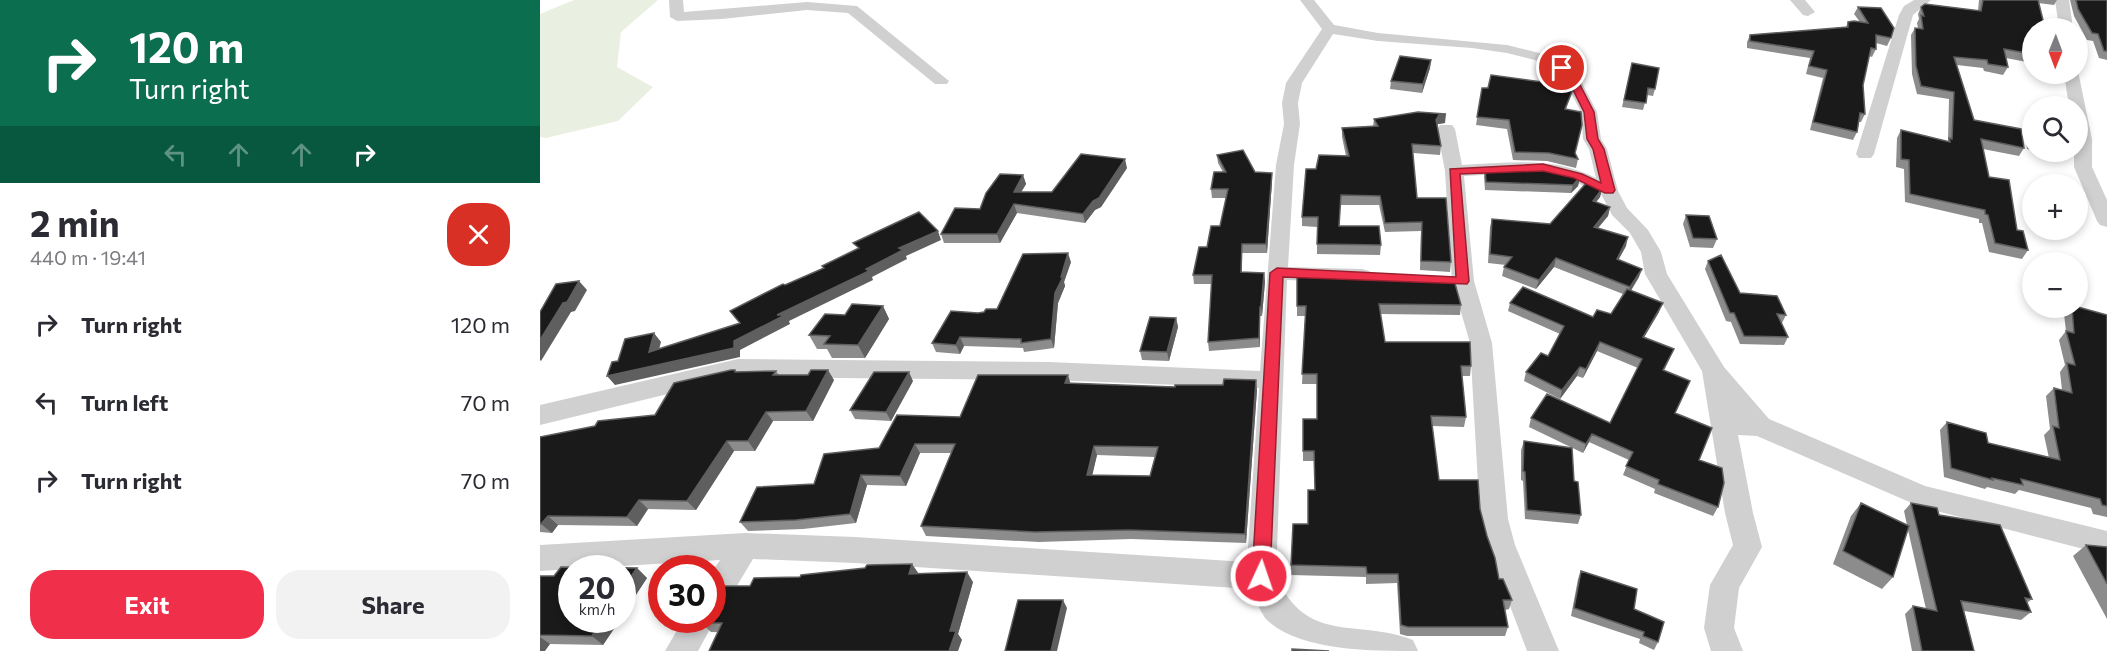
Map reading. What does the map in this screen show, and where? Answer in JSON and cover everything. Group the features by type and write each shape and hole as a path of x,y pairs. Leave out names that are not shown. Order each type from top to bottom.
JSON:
{"street":[{"path":"676,0 677,17 722,15 807,6 852,9 942,81"},
{"path":"1307,0 1329,30 1378,37 1472,44 1507,49 1555,61 1573,81 1589,112 1592,139 1598,149 1609,190 1619,211 1638,230 1651,252 1656,274 1714,371 1760,426"},
{"path":"1797,0 1808,12"},
{"path":"1865,154 1906,15 1909,9 1924,0"},
{"path":"2062,0 2065,18"},
{"path":"1329,30 1294,82 1290,103 1292,124 1285,165 1277,273 1261,576 1277,611 1297,627 1340,643 1402,651"},
{"path":"2074,84 2083,139 2083,166 2107,221"},
{"path":"1446,129 1454,171 1451,281 1481,343 1494,519 1501,545 1543,651"},
{"path":"1454,171 1543,167 1578,176 1609,190"},
{"path":"1277,273 1381,277"},
{"path":"540,415 738,368 1049,371 1271,380"},
{"path":"1714,371 1739,513 1748,547 1725,585 1719,628 1727,651"},
{"path":"1725,425 1760,426 1921,496 2107,543"},
{"path":"540,558 745,546 855,550 1261,576"},
{"path":"726,577 745,546"},
{"path":"681,651 692,633"}],"green space":[{"path":"574,0 658,0 621,32 617,67 653,87 618,121 546,138 540,137 540,14"}],"building":[{"path":"1983,0 2038,0 2042,18 2022,18 2022,52 2004,49 2008,67 1988,64 1987,60 1954,57 1974,120 2021,129 2022,148 1981,139 1989,177 2009,180 2017,230 2022,231 2022,240 2025,240 2028,250 1995,243 1985,210 1910,194 1909,160 1901,159 1901,130 1950,142 1949,138 1952,139 1954,92 1921,86 1916,66 1915,28 1923,29 1921,15 1924,16 1921,7 1925,4 1981,11"},
{"path":"2076,0 2107,0 2107,51 2104,51 2098,34 2092,33 2088,26 2088,18 2083,18"},
{"path":"1858,7 1881,8 1894,28 1891,38 1876,35 1876,49 1871,48 1863,85 1865,114 1860,113 1857,132 1813,122 1827,70 1809,66 1814,51 1750,41 1750,35 1848,27 1848,22 1854,21 1868,23"},
{"path":"1400,56 1431,60 1423,84 1391,81"},
{"path":"1632,63 1659,68 1655,89 1648,88 1646,103 1624,100"},
{"path":"1491,75 1571,86 1573,89 1565,109 1581,112 1582,125 1575,153 1578,159 1549,153 1515,152 1509,120 1477,117 1482,88 1488,88"},
{"path":"1418,112 1446,114 1439,115 1436,120 1441,146 1412,144 1417,198 1446,198 1451,262 1421,261 1422,222 1385,223 1380,196 1341,195 1339,226 1379,226 1381,245 1317,244 1318,217 1302,217 1306,169 1316,169 1319,155 1349,156 1342,128 1378,126 1374,119"},
{"path":"1243,150 1255,172 1272,173 1266,244 1242,244 1241,272 1264,273 1259,338 1208,342 1212,275 1193,275 1199,247 1207,247 1211,226 1220,226 1228,189 1211,189 1214,172 1226,172 1217,155"},
{"path":"1081,154 1125,159 1099,198 1093,201 1083,214 1014,204 997,234 941,234 955,208 980,209 986,193 1000,174 1023,175 1014,192 1052,192"},
{"path":"1544,166 1580,177 1573,185 1486,182 1485,169"},
{"path":"1588,181 1602,189 1593,201 1610,207 1594,227 1628,237 1617,259 1642,269 1630,287 1556,258 1539,280 1504,267 1512,257 1490,254 1492,219 1550,224"},
{"path":"919,212 938,231 899,248 903,250 866,269 869,271 777,315 785,315 734,341 734,348 607,376 612,362 618,361 625,339 654,333 649,352 740,323 730,311 783,284 824,268 822,266 859,248 853,243"},
{"path":"1686,215 1709,216 1717,239 1693,238"},
{"path":"1068,253 1061,277 1063,277 1055,293 1051,339 1021,343 1021,339 960,337 956,345 932,343 951,311 978,313 986,309 997,309 1023,254"},
{"path":"1721,255 1740,293 1777,296 1786,315 1777,314 1788,337 1744,336 1734,313 1730,313 1708,261"},
{"path":"1341,275 1454,280 1461,305 1379,304 1385,342 1470,342 1471,366 1461,366 1466,417 1431,416 1439,480 1478,480 1480,509 1499,579 1503,579 1512,600 1503,600 1508,627 1408,627 1401,625 1398,574 1367,574 1366,567 1291,565 1293,524 1308,524 1308,490 1315,490 1314,451 1303,451 1303,419 1317,419 1317,374 1302,374 1306,306 1297,306 1297,276"},
{"path":"579,281 540,340 540,312 556,284"},
{"path":"1523,287 1593,317 1597,310 1611,314 1627,289 1663,303 1643,337 1674,349 1663,370 1690,381 1675,413 1712,428 1699,460 1722,468 1724,483 1718,507 1658,484 1659,480 1626,466 1633,452 1592,434 1586,444 1531,418 1547,394 1610,423 1642,359 1600,342 1586,369 1580,367 1562,390 1526,372 1541,353 1548,356 1564,326 1510,303"},
{"path":"852,304 883,306 858,345 824,344 830,336 809,335 825,314 845,315"},
{"path":"2088,310 2107,315 2107,506 2102,505 2100,499 2021,479 2023,485 1992,478 1993,480 1951,468 1947,422 1986,433 1988,443 2060,460 2053,426 2059,428 2054,388 2072,393 2067,363 2075,365 2066,331 2074,333 2073,318 2088,318"},
{"path":"1150,317 1176,318 1167,352 1140,351"},
{"path":"731,370 735,372 776,371 773,375 808,375 811,370 828,370 806,411 766,412 748,441 727,441 687,501 639,500 627,517 548,516 540,523 540,437 595,426 598,421 655,415 674,383"},
{"path":"874,372 909,372 886,412 850,410"},
{"path":"978,375 1068,375 1065,383 1175,387 1175,385 1223,385 1224,379 1256,380 1245,534 1129,530 1035,532 921,526 955,444 915,444 900,476 861,475 850,514 796,520 740,522 757,487 814,484 824,454 879,448 897,415 960,417","holes":["1094,446 1158,447 1150,476 1087,475"]},
{"path":"1524,441 1572,448 1574,481 1578,482 1581,515 1527,510 1525,472 1523,471"},
{"path":"1861,503 1909,526 1893,577 1843,551"},
{"path":"1911,503 1937,508 1939,515 2000,525 2032,599 2025,598 2031,612 1961,601 1974,651 1922,651 1913,606 1937,611"},
{"path":"2086,545 2107,547 2107,584"},
{"path":"912,564 909,574 967,572 950,631 956,631 949,651 709,651 717,633 726,633 726,586 750,586 754,578 800,577 801,575 865,568 867,565"},
{"path":"558,571 558,633 594,633 592,636 540,635 540,576 554,576"},
{"path":"1581,571 1637,589 1634,609 1664,622 1658,642 1643,636 1644,632 1574,608"},
{"path":"1018,600 1063,600 1051,651 1005,651"},
{"path":"1292,649 1329,651 1292,651"}],"route":[{"path":"1261,576 1277,273 1463,281 1454,171 1543,167 1562,170 1609,190 1598,149 1592,139 1589,112 1573,81 1562,68"}]}
